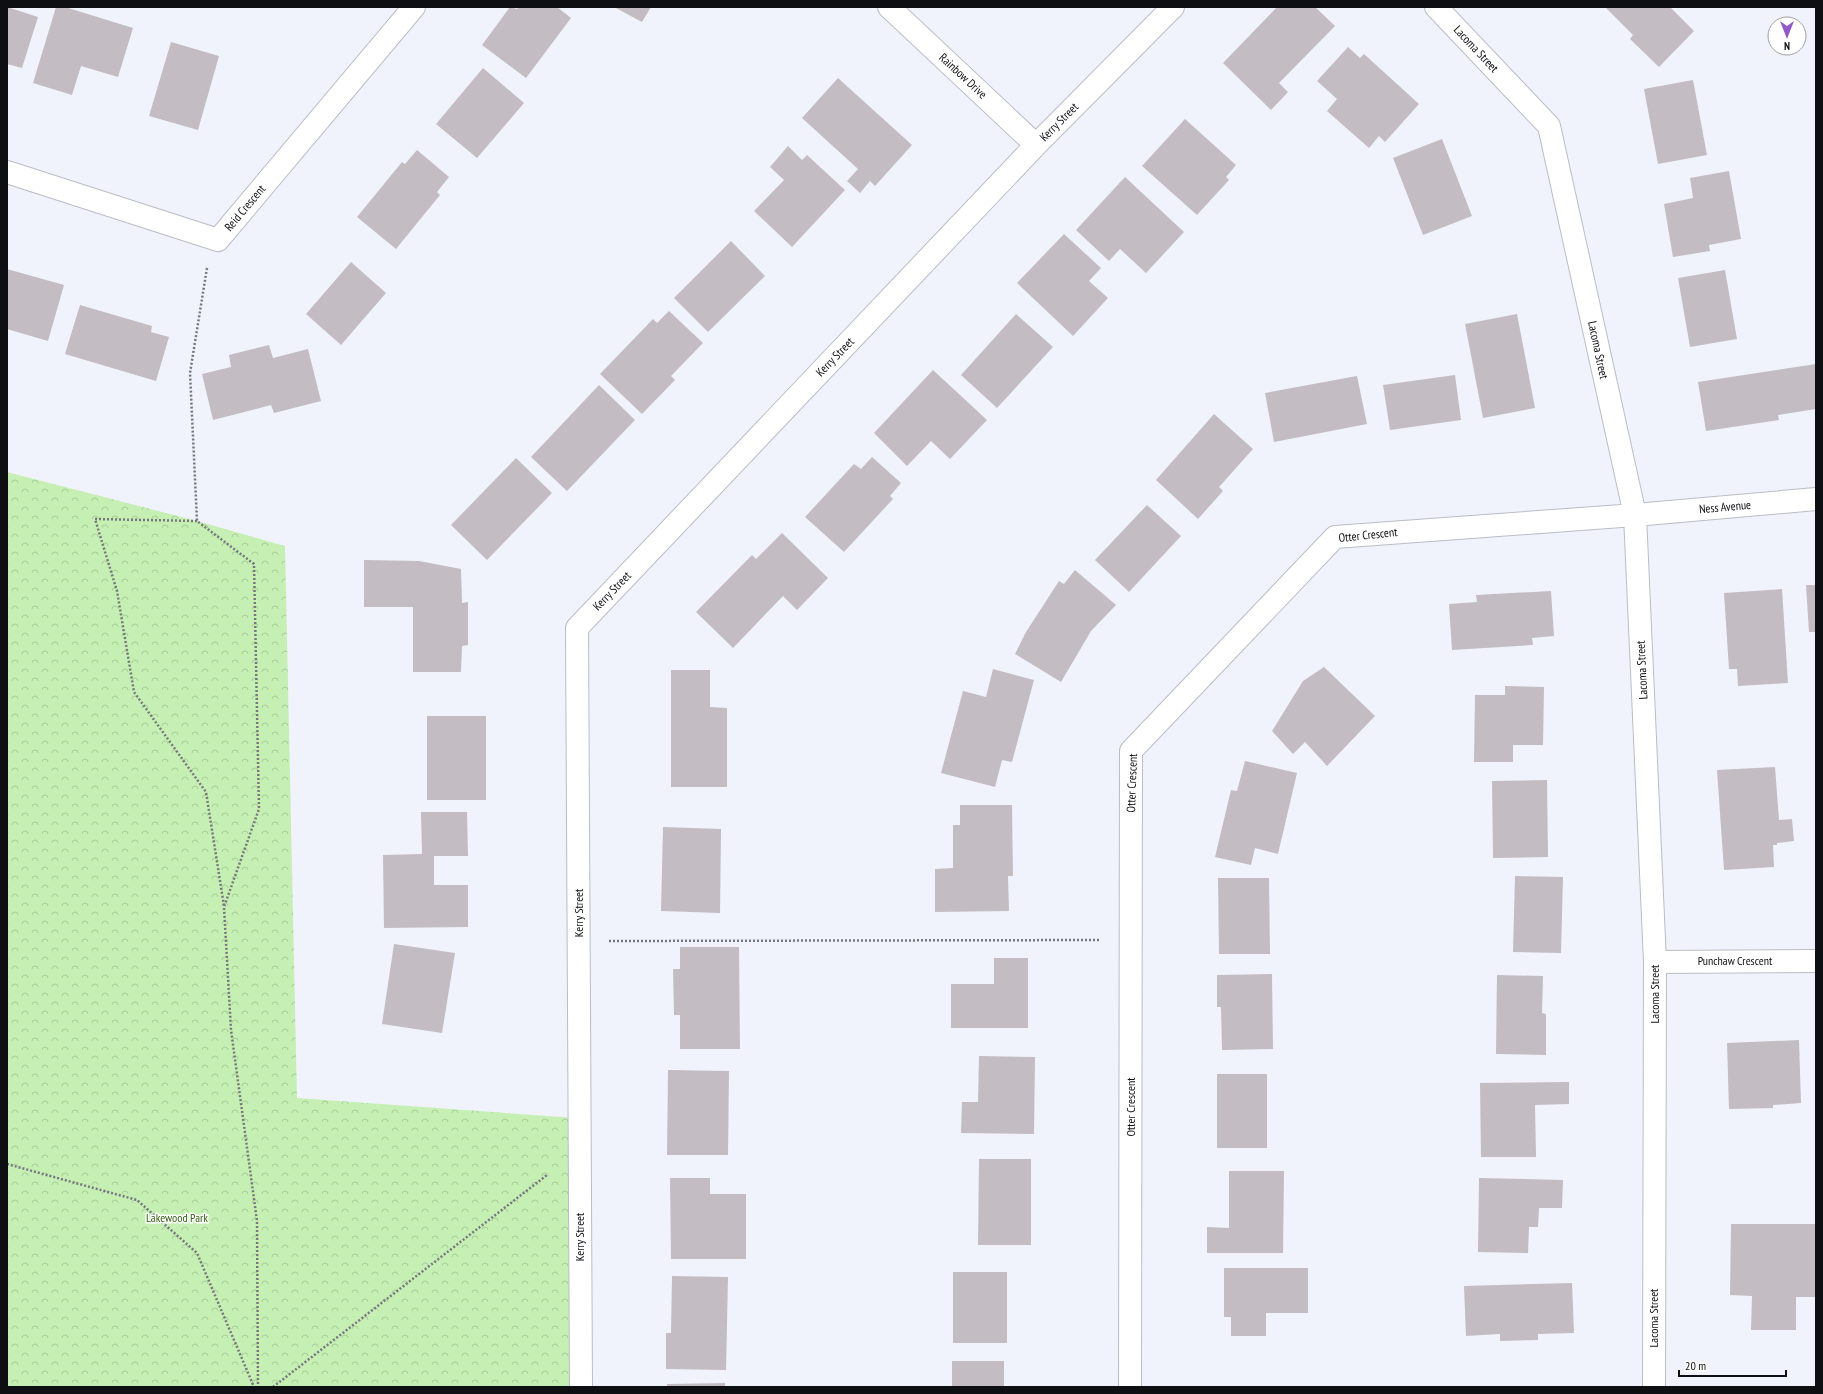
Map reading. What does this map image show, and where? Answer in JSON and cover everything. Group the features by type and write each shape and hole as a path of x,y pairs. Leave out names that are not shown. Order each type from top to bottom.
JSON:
{"street":[{"name":"Reid Crescent","path":"7,172 218,240 414,7"},
{"name":"Rainbow Drive","path":"889,7 1036,145"},
{"name":"Kerry Street","path":"581,1387 577,628 1036,145 1172,7"},
{"name":"Lacoma Street","path":"1436,7 1549,126 1635,515 1655,962 1654,1387"},
{"name":"Ness Avenue","path":"1635,515 1816,499"},
{"name":"Otter Crescent","path":"1130,1387 1131,751 1334,537 1635,515"},
{"name":"Punchaw Crescent","path":"1655,962 1816,961"}],"path":[{"path":"197,521 190,373 206,270 218,240"},
{"path":"224,907 259,809 254,564 197,521 95,519 117,591 134,692 206,792 224,907 231,1030 257,1221 258,1387"},
{"path":"579,941 1131,940"},
{"path":"7,1164 137,1200 197,1253 254,1387"},
{"path":"273,1387 547,1175"}],"green space":[{"name":"Lakewood Park","path":"7,472 197,521 285,546 297,1098 576,1118 571,1387 7,1387"}],"building":[{"path":"7,7 38,17 22,68 7,64"},
{"path":"56,7 65,7 133,28 118,77 81,66 72,95 33,83"},
{"path":"510,7 517,9 519,7 557,7 571,18 526,78 482,45"},
{"path":"614,7 651,7 642,22"},
{"path":"1277,7 1315,7 1335,26 1279,83 1288,92 1271,110 1223,63"},
{"path":"1605,7 1670,7 1694,31 1659,67 1630,39 1633,35"},
{"path":"171,42 219,56 198,130 149,116"},
{"path":"1348,47 1360,58 1364,54 1419,104 1385,142 1379,136 1369,148 1327,111 1337,99 1317,81"},
{"path":"483,68 524,103 477,158 436,124"},
{"path":"838,78 912,145 875,186 870,181 860,193 847,181 858,169 802,118"},
{"path":"1693,80 1707,155 1658,164 1644,89"},
{"path":"1185,119 1236,165 1226,177 1229,180 1197,215 1142,166"},
{"path":"1442,139 1472,216 1423,235 1393,158"},
{"path":"788,146 802,160 807,155 845,190 792,247 754,211 784,180 770,167"},
{"path":"417,150 449,177 437,192 440,195 396,249 357,217 402,162 405,164"},
{"path":"1729,171 1741,239 1709,245 1710,251 1673,257 1664,204 1693,198 1690,178"},
{"path":"1125,177 1184,232 1146,273 1120,249 1109,261 1076,230"},
{"path":"1064,234 1101,268 1089,281 1108,298 1073,336 1017,283"},
{"path":"731,241 765,276 708,332 674,298"},
{"path":"351,262 386,293 341,345 306,314"},
{"path":"7,269 64,285 48,341 7,329"},
{"path":"1725,270 1737,339 1690,347 1678,278"},
{"path":"80,305 152,326 151,332 169,337 156,381 65,354"},
{"path":"669,311 703,343 671,376 675,380 642,414 600,374 653,319 657,323"},
{"path":"1016,314 1053,347 997,408 961,375"},
{"path":"1517,314 1535,408 1483,418 1465,324"},
{"path":"269,345 273,358 308,349 321,401 274,413 271,405 213,420 202,374 231,367 229,355"},
{"path":"1816,364 1816,409 1778,415 1779,420 1706,431 1698,382"},
{"path":"933,370 987,420 950,459 931,441 907,466 874,433"},
{"path":"1455,375 1461,420 1390,430 1383,385"},
{"path":"1357,376 1367,424 1274,442 1265,393"},
{"path":"599,385 635,420 567,491 531,457"},
{"path":"1214,414 1253,449 1219,487 1223,491 1198,519 1156,480"},
{"path":"872,457 901,483 890,496 893,499 844,552 805,517 854,464 861,469"},
{"path":"516,458 552,493 487,560 451,525"},
{"path":"1147,505 1181,536 1129,592 1095,560"},
{"path":"782,533 828,578 797,610 783,596 733,648 696,612 752,555 756,559"},
{"path":"364,560 419,561 461,569 462,603 468,602 468,645 462,646 461,672 413,672 413,607 364,607"},
{"path":"1075,570 1116,605 1091,631 1061,682 1015,654 1026,632 1059,581 1064,584"},
{"path":"1806,585 1816,585 1816,632 1809,632"},
{"path":"1782,589 1788,683 1738,686 1737,669 1729,669 1724,593"},
{"path":"1551,591 1554,636 1532,638 1533,645 1452,650 1449,604 1477,602 1476,595"},
{"path":"1324,667 1375,716 1327,766 1305,742 1293,754 1272,731 1303,681"},
{"path":"993,669 1034,680 1012,762 1002,760 995,787 941,773 963,691 986,697"},
{"path":"671,670 710,670 710,707 727,708 727,787 671,787"},
{"path":"1505,686 1544,687 1543,745 1513,745 1513,762 1474,762 1475,695 1505,695"},
{"path":"427,716 486,716 486,800 427,800"},
{"path":"1245,761 1297,773 1278,854 1255,848 1251,865 1215,857 1231,790 1237,791"},
{"path":"1775,767 1779,820 1792,819 1794,841 1777,843 1777,845 1773,845 1774,867 1724,870 1717,770"},
{"path":"1547,780 1548,857 1493,858 1492,781"},
{"path":"960,805 1012,805 1013,876 1008,876 1009,911 935,912 935,869 953,868 953,825 960,825"},
{"path":"421,812 467,812 468,856 434,856 434,885 468,885 468,927 384,928 383,855 422,854"},
{"path":"663,827 721,829 720,913 661,911"},
{"path":"1515,876 1563,877 1561,953 1513,952"},
{"path":"1218,878 1269,878 1270,954 1219,954"},
{"path":"394,944 455,953 442,1033 382,1024"},
{"path":"680,947 739,947 740,1049 680,1049 680,1015 674,1015 673,969 680,969"},
{"path":"994,958 1028,958 1028,1028 951,1028 951,984 994,984"},
{"path":"1272,974 1273,1049 1222,1050 1221,1007 1217,1007 1217,975"},
{"path":"1497,975 1543,976 1542,1013 1546,1014 1546,1055 1496,1054"},
{"path":"1799,1040 1801,1103 1773,1105 1773,1108 1729,1109 1727,1043"},
{"path":"979,1056 1035,1057 1034,1134 961,1133 962,1102 978,1102"},
{"path":"668,1070 729,1071 728,1155 667,1155"},
{"path":"1217,1074 1267,1074 1267,1148 1217,1148"},
{"path":"1569,1082 1569,1104 1535,1105 1536,1157 1481,1157 1480,1083"},
{"path":"979,1159 1031,1159 1031,1245 978,1245"},
{"path":"1229,1171 1284,1171 1283,1253 1207,1253 1207,1227 1229,1228"},
{"path":"670,1178 710,1178 710,1194 746,1194 746,1259 671,1259"},
{"path":"1479,1178 1563,1180 1562,1208 1539,1208 1538,1227 1529,1227 1528,1253 1478,1252"},
{"path":"1731,1224 1816,1224 1816,1297 1796,1297 1796,1330 1751,1330 1752,1296 1730,1295"},
{"path":"1224,1268 1308,1268 1308,1313 1266,1313 1266,1336 1231,1336 1231,1317 1224,1317"},
{"path":"953,1272 1007,1272 1007,1343 953,1343"},
{"path":"672,1276 728,1277 726,1370 666,1369 666,1333 671,1333"},
{"path":"1572,1283 1574,1333 1538,1334 1538,1340 1500,1341 1500,1334 1466,1336 1464,1286"},
{"path":"952,1361 1004,1361 1004,1387 952,1387"},
{"path":"725,1383 725,1387 667,1387 667,1384"}]}
